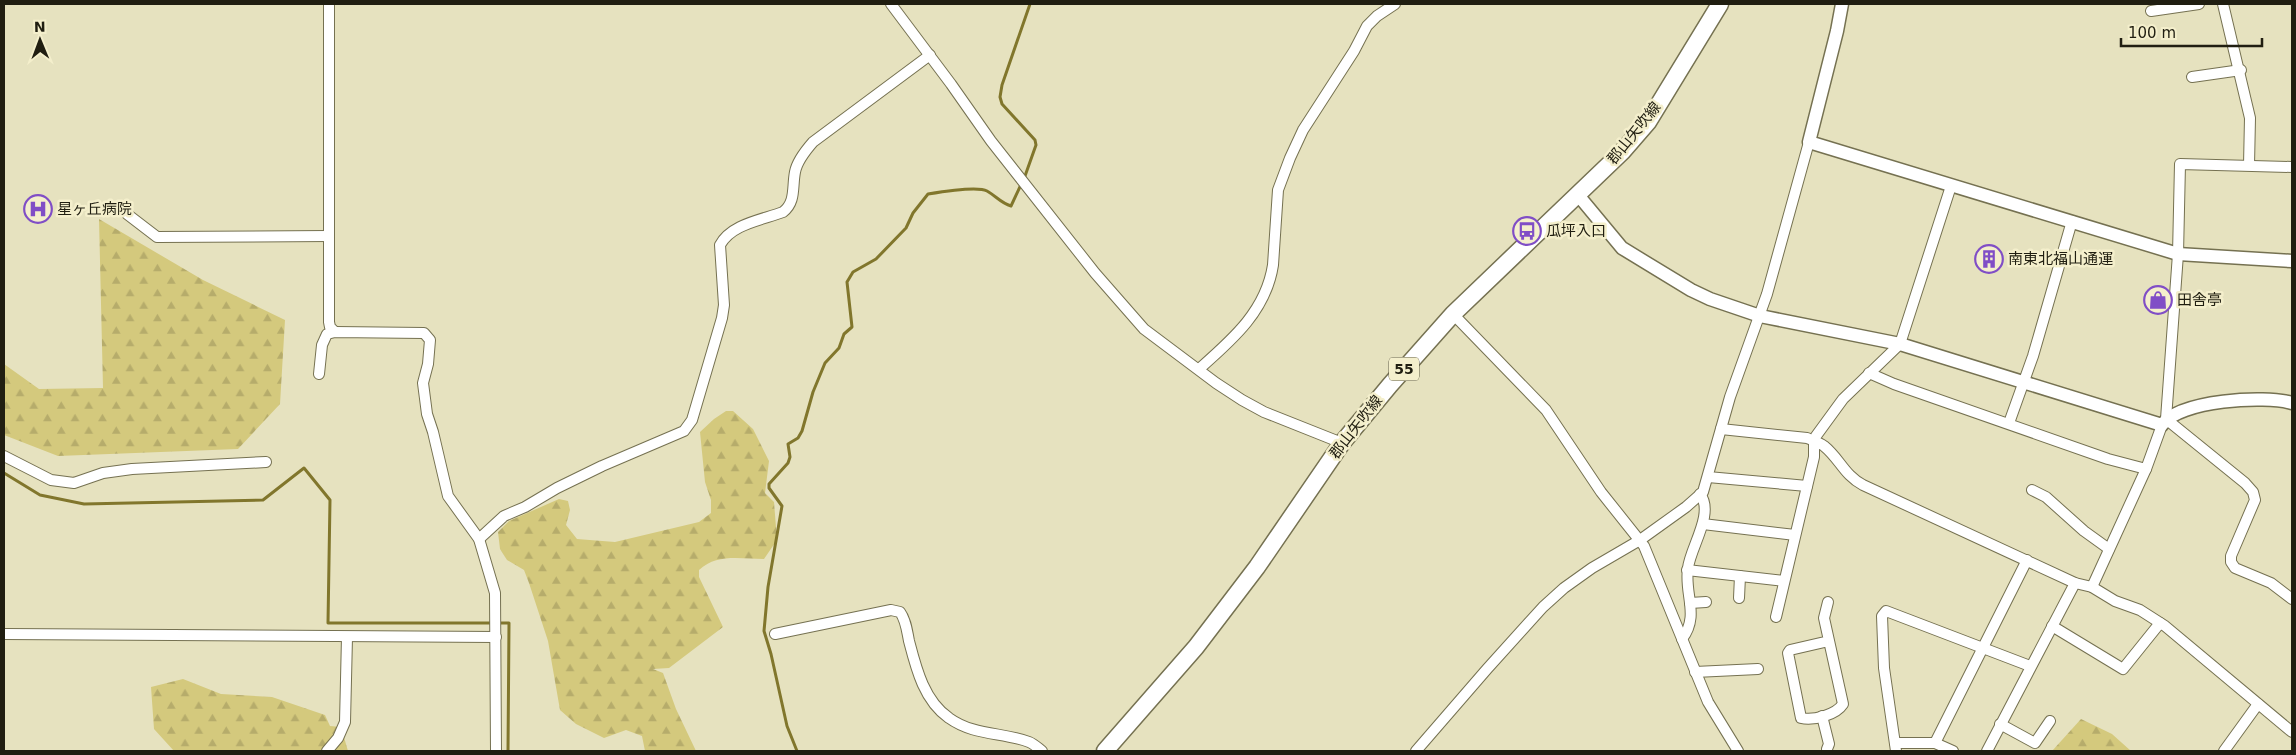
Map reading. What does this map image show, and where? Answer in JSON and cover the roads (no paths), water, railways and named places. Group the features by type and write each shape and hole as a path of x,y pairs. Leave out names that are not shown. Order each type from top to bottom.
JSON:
{"main road":[{"name":"郡山矢吹線","path":"1105,751 1201,639 1257,567 1342,443 1390,385 1453,314 1622,152 1648,122 1720,4"}],"street":[{"path":"329,4 329,322 330,327 335,332"},
{"path":"891,4 991,141 1116,299 1144,329 1216,383 1256,408 1342,443"},
{"path":"1199,369 1252,317 1262,301 1271,277 1273,265 1278,190 1290,158 1303,130 1367,26 1377,16 1396,4"},
{"path":"1416,751 1543,607 1564,588 1592,568 1640,540 1686,507 1705,488 1730,397 1760,316 1808,142 1837,31 1842,4"},
{"path":"2151,11 2198,4"},
{"path":"2223,4 2241,70 2250,118 2249,165"},
{"path":"479,539 504,516 526,507 557,488 602,466 684,431 692,420 722,318 724,305 720,251 724,239 733,230 789,208 794,188 795,171 805,152 813,142 930,55"},
{"path":"2192,77 2241,70"},
{"path":"1808,142 2178,254 2292,261"},
{"path":"2092,587 2146,469 2164,422 2178,254 2180,164 2292,168"},
{"path":"1776,617 1814,457 1814,441 1843,399 1894,352 1900,344 1951,186"},
{"path":"1578,195 1606,230 1634,256 1691,290 1760,316 1900,344 2164,422 2245,483 2253,492 2255,500 2230,562 2235,568 2272,583 2292,599"},
{"path":"127,214 157,237 329,236"},
{"path":"2009,423 2025,381 2072,221"},
{"path":"1453,314 1546,410 1601,492 1640,540 1647,552 1708,702 1738,751"},
{"path":"319,374 323,341 327,334 335,332 424,333 430,340 428,364 423,383 426,414 434,432 448,496 479,539 495,593 496,751"},
{"path":"1869,373 1894,384 2108,459 2146,469"},
{"path":"2164,422 2182,412 2214,402 2259,400 2292,403"},
{"path":"1721,429 1807,438 1814,441 1824,446 1854,481 2075,583 2092,587 2115,601 2140,610 2160,623 2292,732"},
{"path":"4,456 51,480 74,484 103,473 132,468 266,462"},
{"path":"1708,477 1807,486"},
{"path":"2032,490 2046,497 2084,532 2109,549"},
{"path":"1682,639 1691,625 1687,570 1702,524 1704,502 1700,494"},
{"path":"1702,524 1795,535"},
{"path":"1935,743 2027,560"},
{"path":"1687,570 1784,581"},
{"path":"1739,598 1740,576"},
{"path":"1987,751 2075,583"},
{"path":"1690,604 1706,602"},
{"path":"1828,602 1824,613 1830,641 1843,704 1840,709 1822,716 1807,720 1800,718 1788,653 1790,650 1830,641"},
{"path":"775,634 891,610 900,612 904,620 918,674 932,699 948,718 985,734 1028,742 1042,751"},
{"path":"1953,751 1935,743 1895,747 1884,668 1883,613 1886,611 1894,613 2030,666"},
{"path":"2052,626 2123,669 2160,623"},
{"path":"4,634 496,637"},
{"path":"327,751 338,738 345,722 347,637"},
{"path":"1695,672 1758,669"},
{"path":"2224,751 2258,704"},
{"path":"1822,716 1828,744 1824,751"},
{"path":"2000,724 2035,744 2050,721"}],"waterway":[{"path":"797,751 787,726 764,631 768,587 782,506 769,488 769,484 788,463 790,457 788,444 798,438 802,431 813,392 825,363 839,348 844,334 852,327 847,282 853,272 876,259 906,228 913,213 928,194 976,189 987,191 1011,206 1025,176 1036,145 1035,140 1002,104 1000,97 1002,85 1030,4"},
{"path":"4,473 40,495 84,504 263,500 304,468 330,500 328,623 509,623 508,751"}],"place":[{"name":"星ヶ丘病院","path":"38,209"},
{"name":"瓜坪入口","path":"1527,231"},
{"name":"南東北福山通運","path":"1989,259"},
{"name":"田舎亭","path":"2158,300"}]}
